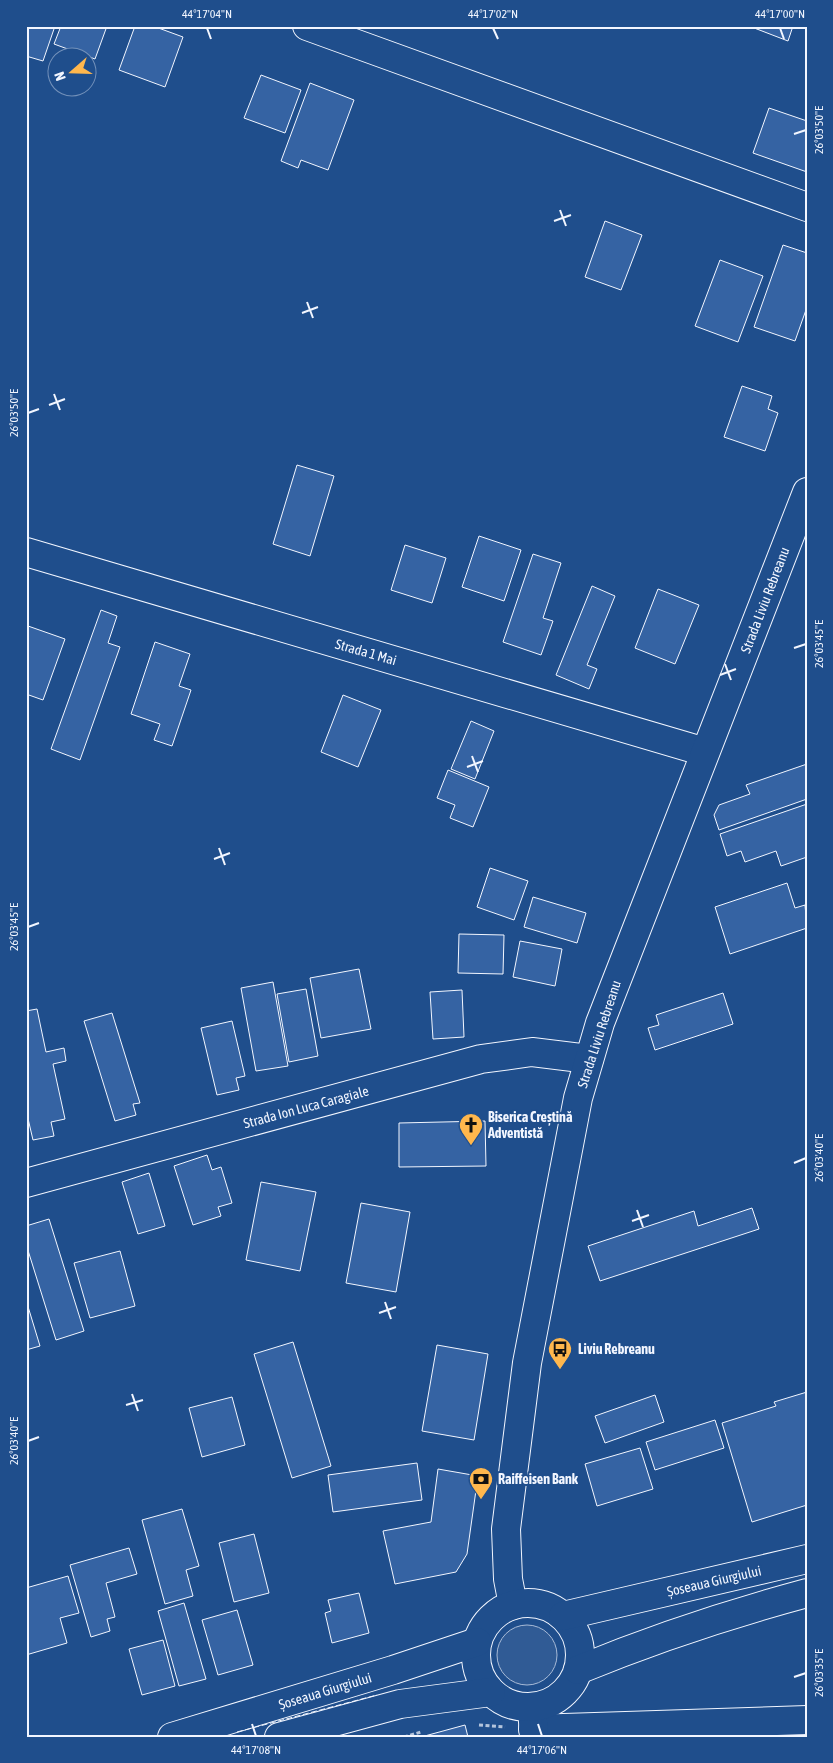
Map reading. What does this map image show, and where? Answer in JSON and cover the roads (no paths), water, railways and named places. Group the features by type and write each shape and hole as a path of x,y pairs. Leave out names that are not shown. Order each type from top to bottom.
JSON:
{"main road":[{"path":"307,26 807,207"},
{"name":"Strada Liviu Rebreanu","path":"513,1605 506,1557 508,1504 527,1363 578,1098 600,1023 705,752 798,537 807,492"},
{"name":"Strada 1 Mai","path":"26,552 705,752"},
{"name":"Strada Ion Luca Caragiale","path":"26,1183 481,1059 532,1052 589,1059"},
{"name":"Șoseaua Giurgiului","path":"562,1616 807,1559"},
{"path":"578,1670 638,1645 722,1616 807,1592"},
{"path":"533,1724 547,1704 561,1696 572,1684 578,1670 580,1656 578,1641 572,1627 562,1616 548,1606 530,1602 513,1605 501,1610 490,1618 477,1642 478,1668 483,1681 491,1692 503,1701 517,1706 533,1724 807,1720"},
{"name":"Șoseaua Giurgiului","path":"172,1737 383,1673 477,1642"},
{"path":"279,1737 400,1704 491,1692"}],"place":[{"name":"Biserica Creștină Adventistă","path":"471,1146"},
{"name":"Liviu Rebreanu","path":"560,1370"},
{"name":"Raiffeisen Bank","path":"481,1500"}]}
